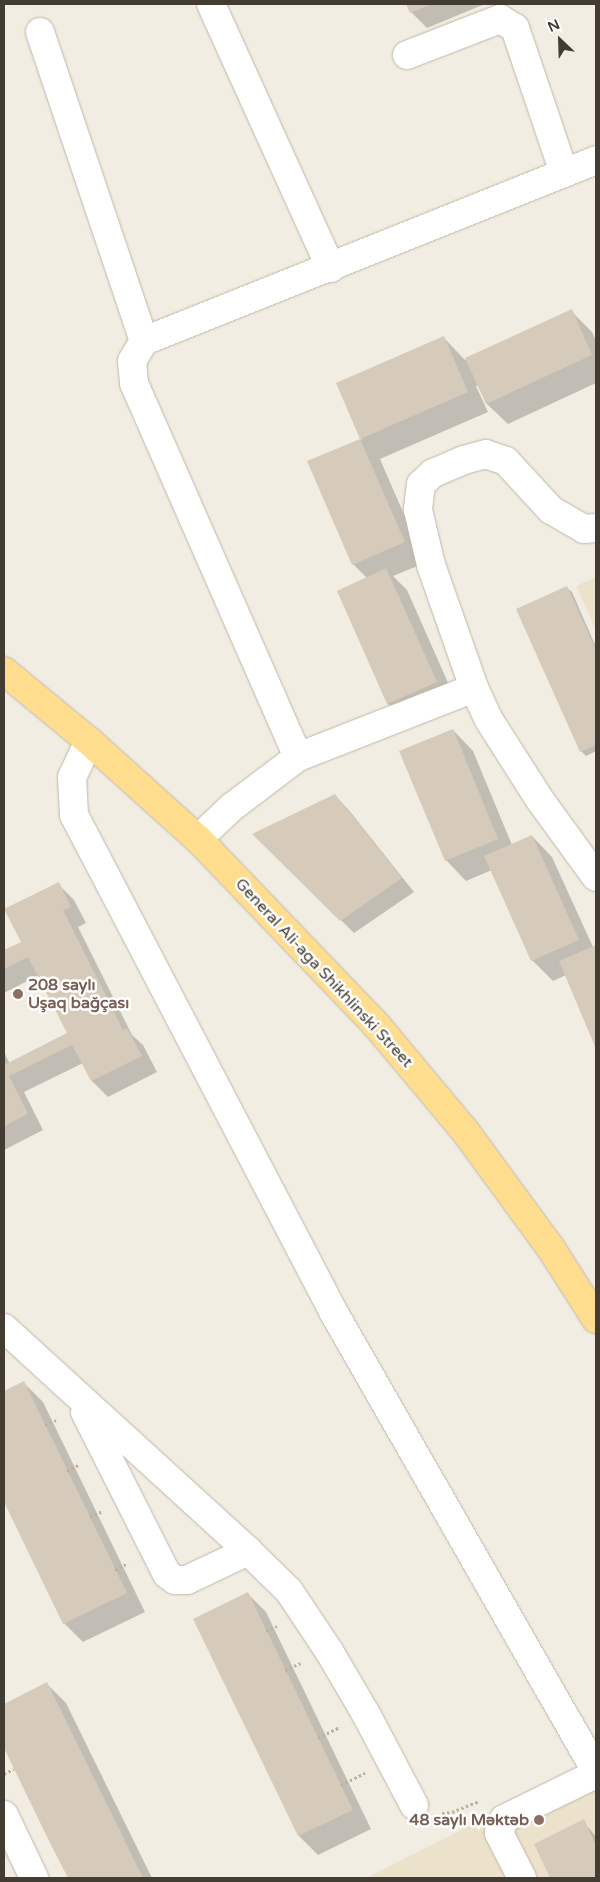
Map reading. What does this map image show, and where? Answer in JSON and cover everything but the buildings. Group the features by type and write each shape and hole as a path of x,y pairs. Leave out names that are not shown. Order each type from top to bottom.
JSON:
{"main road":[{"name":"General Ali-aga Shikhlinski Street","path":"4,671 89,741 198,839 378,1027 465,1131 552,1250 596,1319"}],"street":[{"path":"211,4 331,268"},
{"path":"407,55 500,19 515,28 564,173"},
{"path":"40,32 144,341"},
{"path":"298,757 134,383 132,361 144,341 331,268 596,160"},
{"path":"596,528 584,529 551,510 506,461 486,454 464,460 433,473 421,484 418,510 431,565 474,688 489,720 540,800 596,877"},
{"path":"198,839 232,807 298,757 474,688"},
{"path":"89,741 72,777 74,815 334,1314 596,1772 504,1819 499,1833 522,1878"},
{"path":"4,1328 248,1551 289,1591 306,1614 366,1714 414,1805"},
{"path":"77,1395 168,1574 176,1580 187,1580 248,1551"},
{"path":"4,1815 34,1878"}],"path":[{"path":"4,1774 14,1769"}],"shaded area":[{"path":"596,577 596,630 576,586"},
{"name":"48 saylı Məktəb","path":"596,1762 596,1878 366,1878"}],"place":[{"name":"208 saylı Uşaq bağçası","path":"18,994"},
{"name":"48 saylı Məktəb","path":"539,1820"}]}
